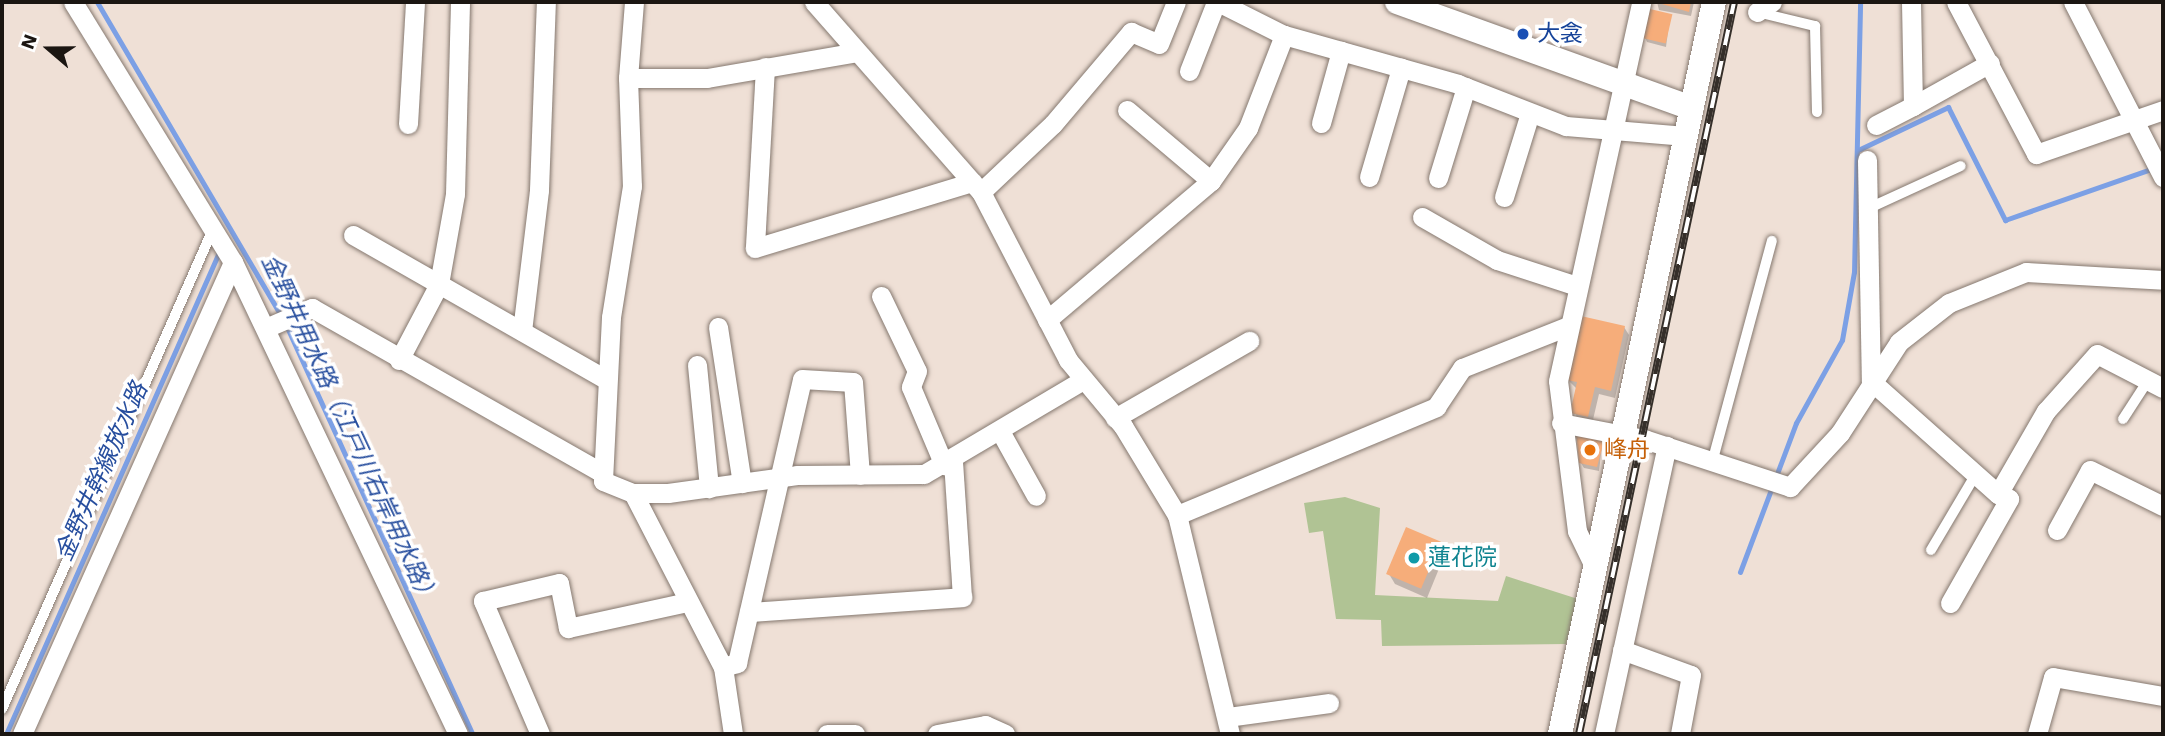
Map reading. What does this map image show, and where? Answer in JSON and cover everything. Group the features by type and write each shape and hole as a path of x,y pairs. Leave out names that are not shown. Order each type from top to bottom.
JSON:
{"street":[{"path":"73,2 233,262 268,327 458,734"},
{"path":"408,124 415,2"},
{"path":"398,360 439,284 455,194 460,2"},
{"path":"522,331 539,190 546,2"},
{"path":"634,2 628,78 632,186 607,380 603,481 633,493 709,488 781,477 924,474 1081,381"},
{"path":"814,2 976,187 1081,381 1115,418 1177,515 1229,726 1329,703"},
{"path":"765,68 755,247 976,187 1053,124 1131,32 1159,44 1176,2"},
{"path":"1189,71 1217,2 1245,9 1284,35 1466,87 1530,113 1610,133 1686,136"},
{"path":"1397,2 1692,108"},
{"path":"1594,566 1577,531 1561,423 1558,381 1618,83 1641,2"},
{"path":"1560,734 1714,2"},
{"path":"1910,2 1913,106"},
{"path":"1956,2 2036,154 2163,110"},
{"path":"2073,2 2163,177"},
{"path":"1047,320 1211,181 1248,128 1284,35"},
{"path":"1321,122 1341,51"},
{"path":"628,78 707,78 857,52"},
{"path":"1876,125 1990,63"},
{"path":"1369,177 1401,68"},
{"path":"1438,178 1466,87"},
{"path":"1127,110 1211,181"},
{"path":"1504,197 1530,113"},
{"path":"1867,160 1871,381 1998,494 2009,499 1950,603"},
{"path":"1422,217 1497,260 1577,286"},
{"path":"353,235 607,380"},
{"path":"22,734 233,262"},
{"path":"1561,423 1622,434 1667,446 1790,487 1840,433 1871,381 1917,325 1998,279 2065,271 2163,280"},
{"path":"749,612 962,597 948,462 911,387 917,371 881,296"},
{"path":"268,327 312,308 398,360 602,473"},
{"path":"1177,515 1436,407 1462,368 1568,326"},
{"path":"719,327 742,483"},
{"path":"1115,418 1249,341"},
{"path":"1998,494 2046,411 2097,354 2156,383"},
{"path":"697,365 709,488"},
{"path":"723,667 737,663 802,379 853,382 860,475"},
{"path":"1000,431 1036,496"},
{"path":"1604,734 1667,446"},
{"path":"2057,530 2090,470 2163,506"},
{"path":"633,493 687,602 723,667 733,734"},
{"path":"540,734 483,601 559,583 568,628 687,602"},
{"path":"1622,650 1691,675 1680,734"},
{"path":"2037,734 2053,677 2163,696"},
{"path":"937,734 985,725 1001,733"},
{"path":"827,734 855,734"}],"lane":[{"path":"1764,7 1815,26 1817,112"},
{"path":"1867,209 1961,166"},
{"path":"2,709 213,229"},
{"path":"1713,460 1772,241"},
{"path":"2123,419 2156,383"},
{"path":"1931,550 1976,474"}],"green space":[{"path":"1345,497 1380,508 1375,595 1498,601 1506,576 1578,599 1566,644 1382,646 1381,620 1336,619 1323,531 1309,533 1304,503"}],"building":[{"path":"1655,2 1691,2 1689,12"},
{"path":"1650,9 1672,14 1666,43 1643,38"},
{"path":"1581,316 1625,326 1611,391 1595,387 1588,417 1570,413 1577,382 1566,380"},
{"path":"1576,430 1605,437 1597,467 1579,463"},
{"name":"蓮花院","path":"1406,527 1441,542 1421,589 1386,574"}],"waterway":[{"name":"金野井用水路（江戸川右岸用水路）","path":"97,2 281,316"},
{"path":"1740,572 1796,423 1842,340 1854,272 1860,2"},
{"path":"1858,150 1948,107 2005,220 2151,169"},
{"name":"金野井幹線放水路","path":"6,734 220,250"},
{"name":"金野井用水路（江戸川右岸用水路）","path":"286,325 472,734"}],"railway":[{"path":"1579,734 1734,2"}],"place":[{"name":"大衾","path":"1523,34"},
{"name":"峰舟","path":"1590,450"},
{"name":"蓮花院","path":"1414,558"}]}
